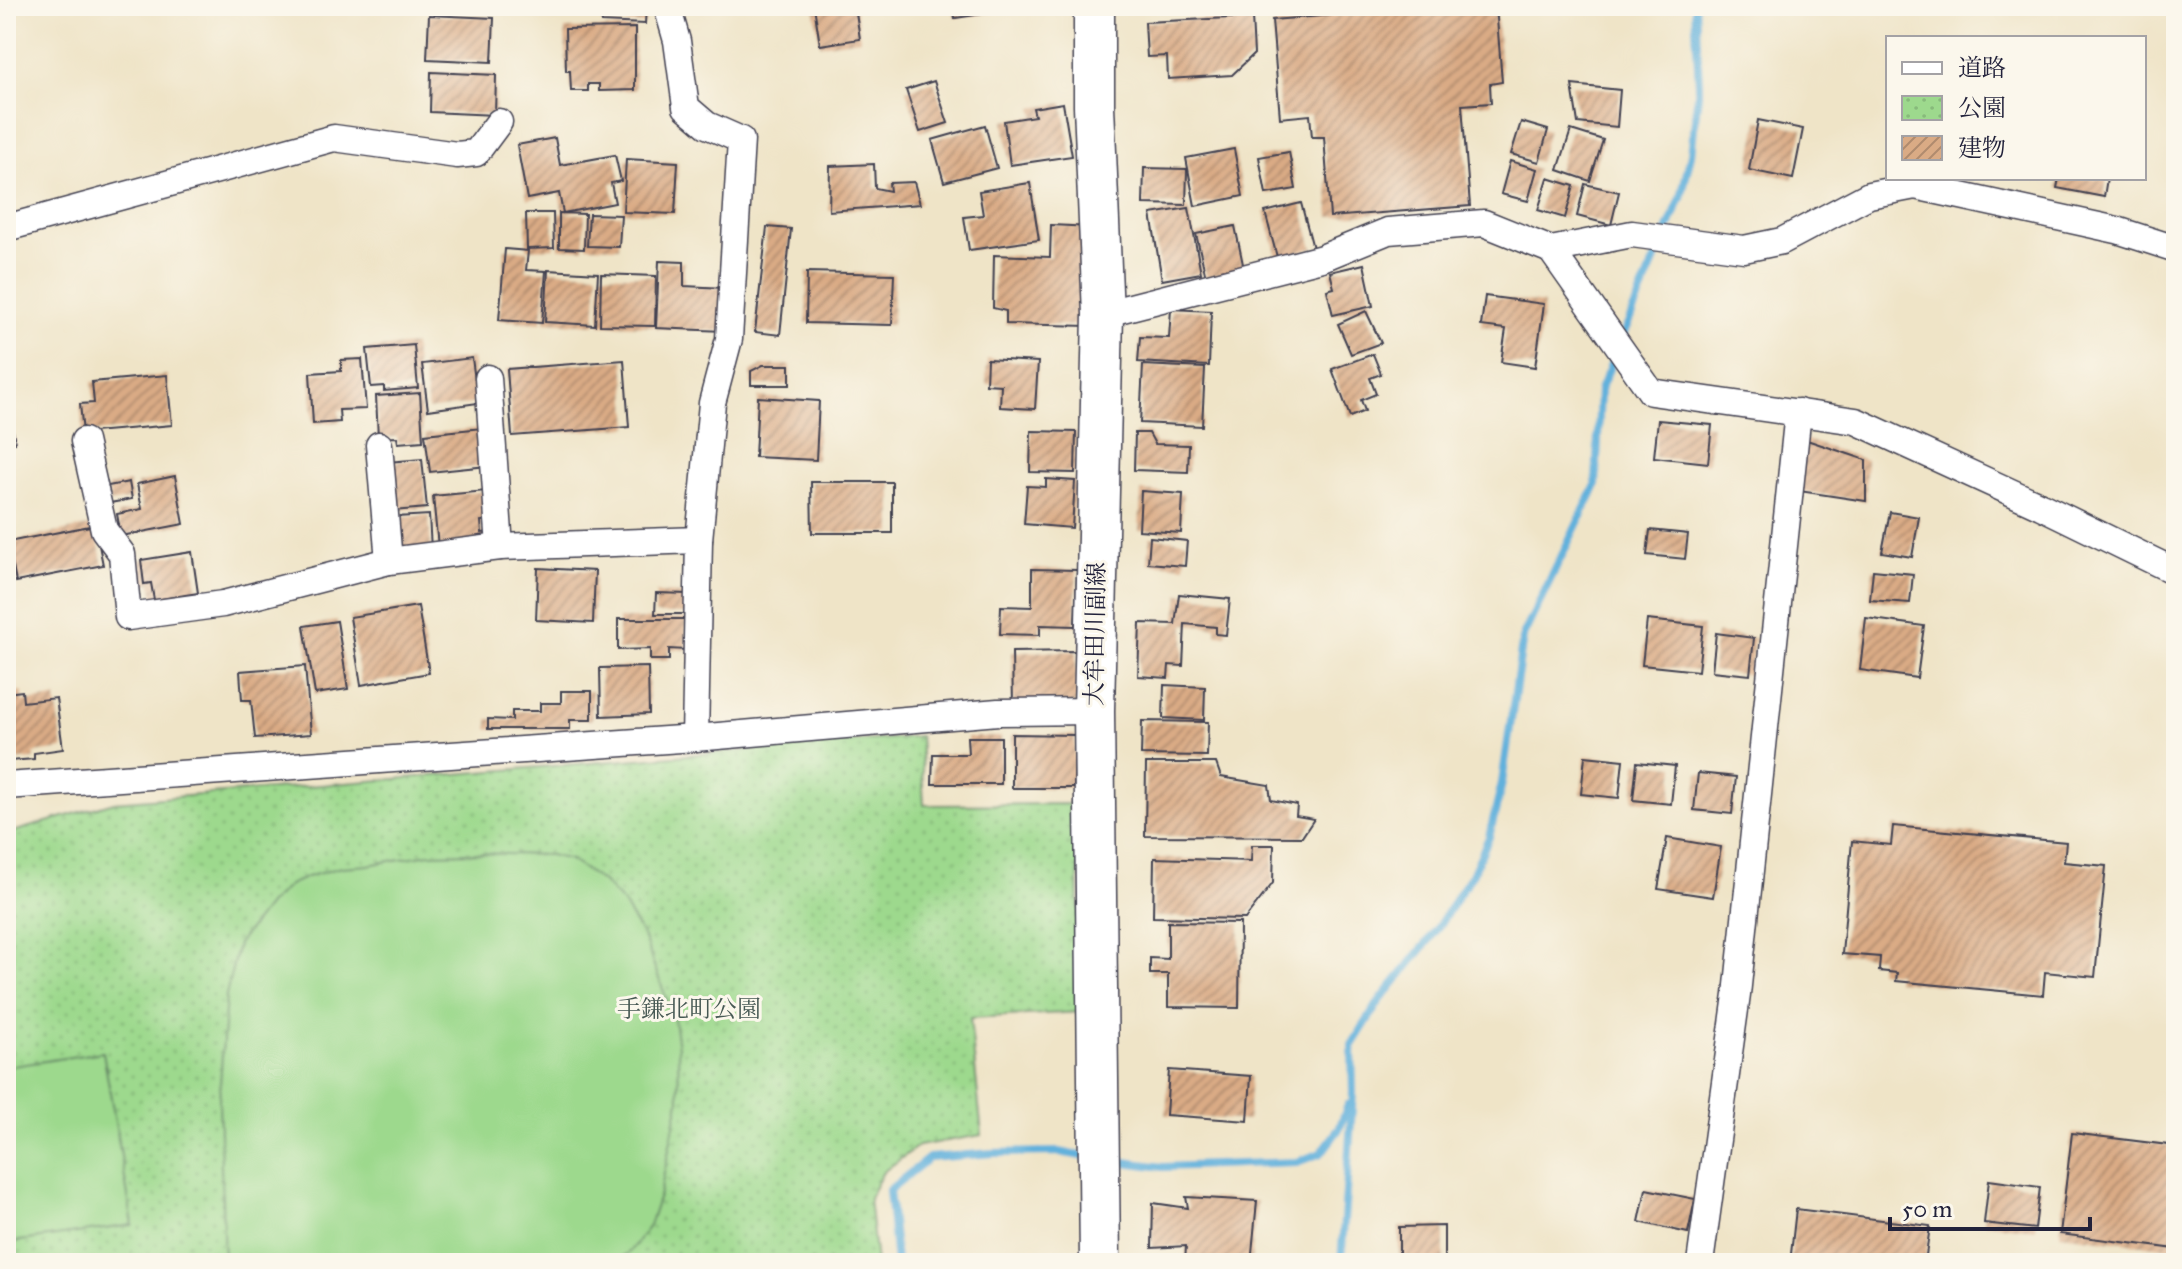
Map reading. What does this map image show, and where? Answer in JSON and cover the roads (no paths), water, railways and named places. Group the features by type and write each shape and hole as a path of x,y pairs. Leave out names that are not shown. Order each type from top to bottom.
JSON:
{"main road":[{"name":"大牟田川副線","path":"1094,6 1094,106 1103,314 1094,711 1100,1263"}],"street":[{"path":"667,6 677,41 686,107 707,125 741,140 729,339 712,403 699,540 695,738"},
{"path":"6,228 334,138 457,155 476,153 499,122"},
{"path":"1551,250 1632,234 1744,249 1782,241 1869,195 1915,186 2117,230 2176,249"},
{"path":"1103,314 1322,258 1388,231 1484,223 1551,250 1651,392 1856,421 2172,570 2176,562"},
{"path":"488,378 500,547"},
{"path":"1700,1263 1737,995 1798,412"},
{"path":"84,441 104,530 122,554 128,617 223,604 389,561 500,547 699,540"},
{"path":"379,445 389,561"},
{"path":"6,786 695,738 998,712 1094,711"}],"waterway":[{"path":"1341,1263 1353,1093 1352,1045 1379,1002 1430,939 1473,873 1489,837 1502,783 1523,636 1596,485 1600,390 1681,198 1691,154 1699,85 1695,6"},
{"path":"1109,1160 1163,1167 1297,1162 1321,1153 1339,1129 1348,1105"},
{"path":"896,1263 889,1190 929,1158 1059,1152 1088,1157"}],"park label":[{"name":"手鎌北町公園","path":"689,1009"}]}
